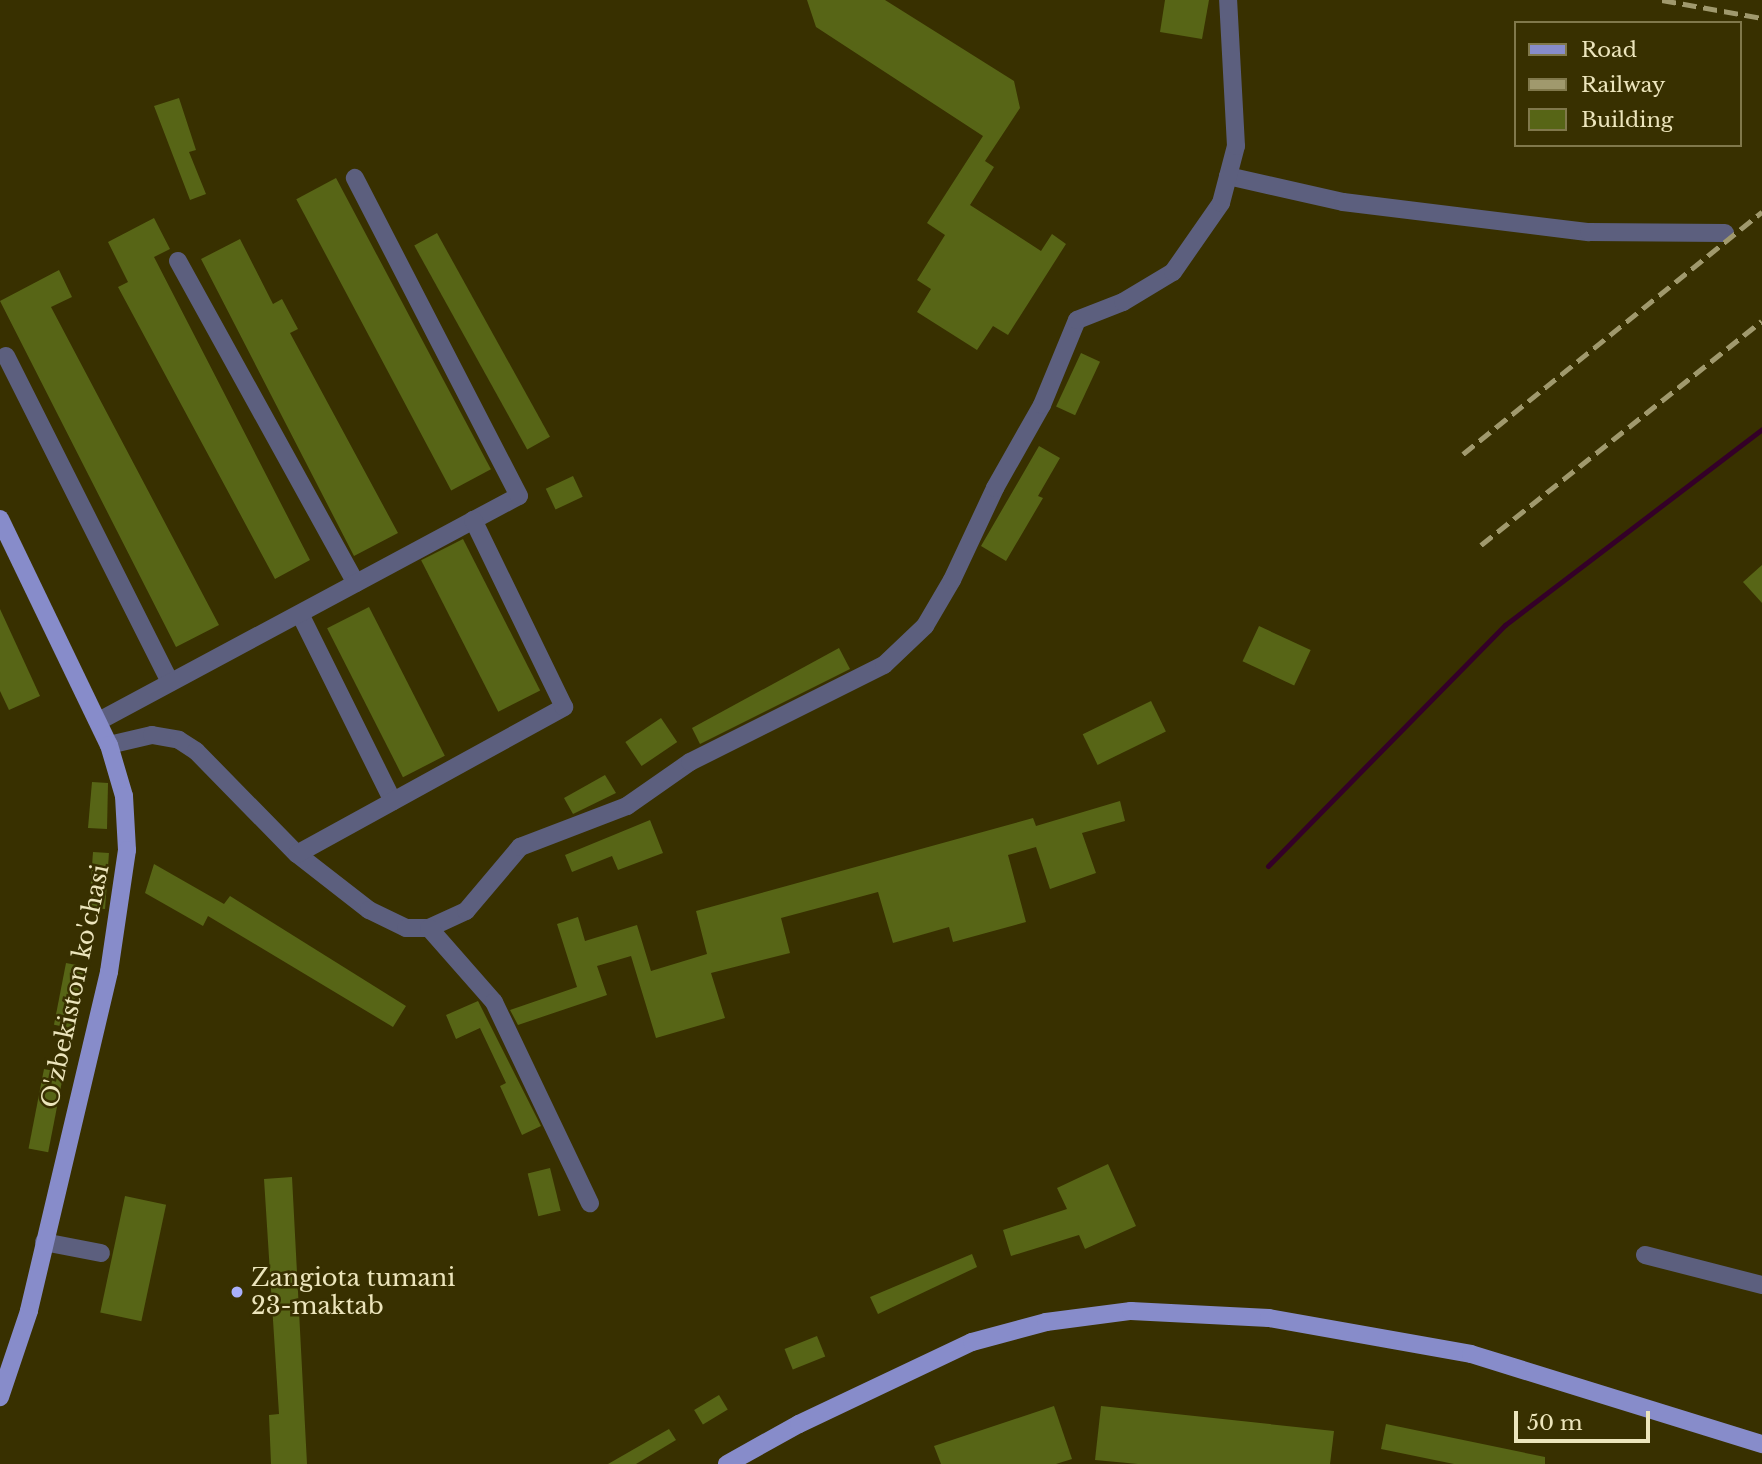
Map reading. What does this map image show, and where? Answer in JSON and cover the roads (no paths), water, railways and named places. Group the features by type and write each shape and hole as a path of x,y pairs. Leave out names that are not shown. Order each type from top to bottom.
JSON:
{"main road":[{"name":"O'zbekiston ko'chasi","path":"0,519 109,745 124,796 125,887 19,1350 0,1397"},
{"path":"727,1464 799,1424 972,1342 1046,1322 1131,1311 1269,1318 1471,1354 1762,1444"}],"street":[{"path":"109,745 152,735 179,740 196,751 297,853 369,911 406,928 429,928 466,911 520,847 626,806 690,762 884,665 925,626 952,580 995,488 1042,405 1077,320 1123,302 1173,272 1221,203 1236,146 1228,0"},
{"path":"1228,176 1343,202 1589,232 1725,233"},
{"path":"99,721 519,496 355,178"},
{"path":"178,261 356,583"},
{"path":"6,356 170,682"},
{"path":"297,853 564,707 473,520"},
{"path":"300,614 393,801"},
{"path":"429,928 494,1002 590,1203"},
{"path":"44,1242 101,1253"},
{"path":"1645,1255 1762,1285"}],"waterway":[{"path":"1268,866 1505,625 1762,429"}],"railway":[{"path":"1662,0 1762,18"},
{"path":"1463,454 1762,212"},
{"path":"1481,545 1762,321"}],"place":[{"name":"Zangiota tumani 23-maktab","path":"237,1292"}]}
